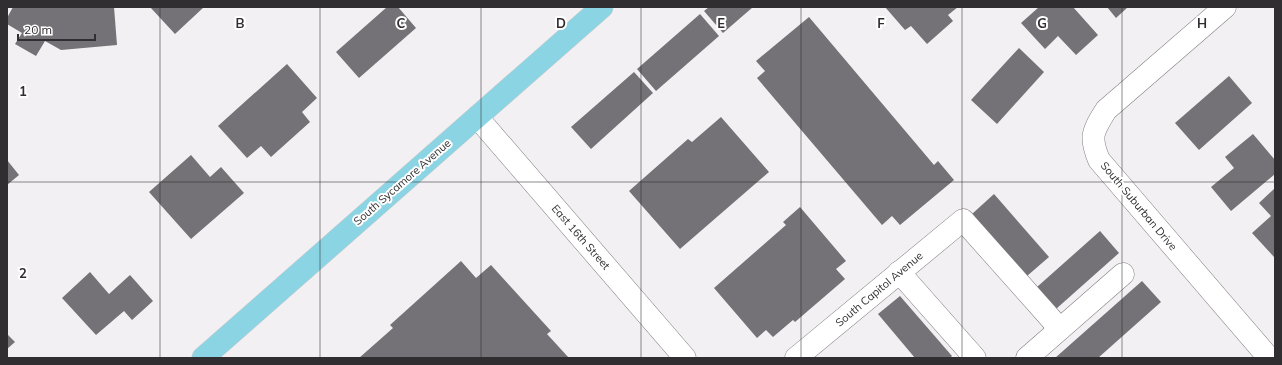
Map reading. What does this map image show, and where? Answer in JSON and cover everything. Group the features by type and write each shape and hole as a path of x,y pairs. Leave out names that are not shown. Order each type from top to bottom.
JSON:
{"main road":[{"name":"South Sycamore Avenue","path":"203,358 602,7"}],"street":[{"name":"South Suburban Drive","path":"1225,7 1106,110 1097,123 1093,136 1094,148 1099,160 1269,358"},
{"name":"East 16th Street","path":"476,117 685,358"},
{"name":"South Capitol Avenue","path":"796,358 963,220 1060,329"},
{"path":"899,272 975,358"},
{"path":"1027,358 1123,274"}],"building":[{"path":"13,7 114,7 117,45 61,50 45,41 36,56 15,44 22,33 7,24 7,18"},
{"path":"150,7 204,7 175,34"},
{"path":"387,7 398,7 416,28 359,78 336,52"},
{"path":"709,7 753,7 723,33 704,11"},
{"path":"885,7 958,7 948,15 953,21 927,44 911,26 905,30"},
{"path":"1039,7 1073,7 1098,35 1076,55 1058,36 1045,49 1021,23"},
{"path":"1107,7 1128,7 1116,18"},
{"path":"700,14 719,36 656,91 637,69"},
{"path":"809,17 934,165 938,161 954,180 900,225 892,216 882,225 757,78 765,71 756,61"},
{"path":"1019,48 1044,72 997,124 971,100"},
{"path":"287,64 317,98 302,112 310,122 271,157 261,146 247,158 218,126"},
{"path":"634,72 653,93 591,149 571,127"},
{"path":"1229,76 1252,103 1199,150 1175,123"},
{"path":"721,117 769,172 680,249 629,191 688,139 692,142"},
{"path":"1253,134 1275,160 1275,174 1231,211 1211,187 1234,168 1225,157"},
{"path":"191,155 210,177 221,167 244,193 191,239 149,192"},
{"path":"7,160 19,175 7,185"},
{"path":"1275,188 1274,257 1252,233 1271,216 1259,203"},
{"path":"994,194 1049,257 1027,276 972,214"},
{"path":"800,207 846,261 836,269 845,279 795,322 793,320 773,337 766,330 757,338 714,288 786,225 783,222"},
{"path":"1100,231 1119,253 1056,309 1037,287"},
{"path":"461,261 476,278 491,265 551,331 547,334 569,358 359,358 393,328 390,325"},
{"path":"90,272 109,294 130,275 153,301 132,320 124,311 96,335 62,298"},
{"path":"1142,281 1161,302 1098,358 1055,358"},
{"path":"900,296 952,356 950,358 915,358 878,314"},
{"path":"7,334 15,342 7,349"}]}
